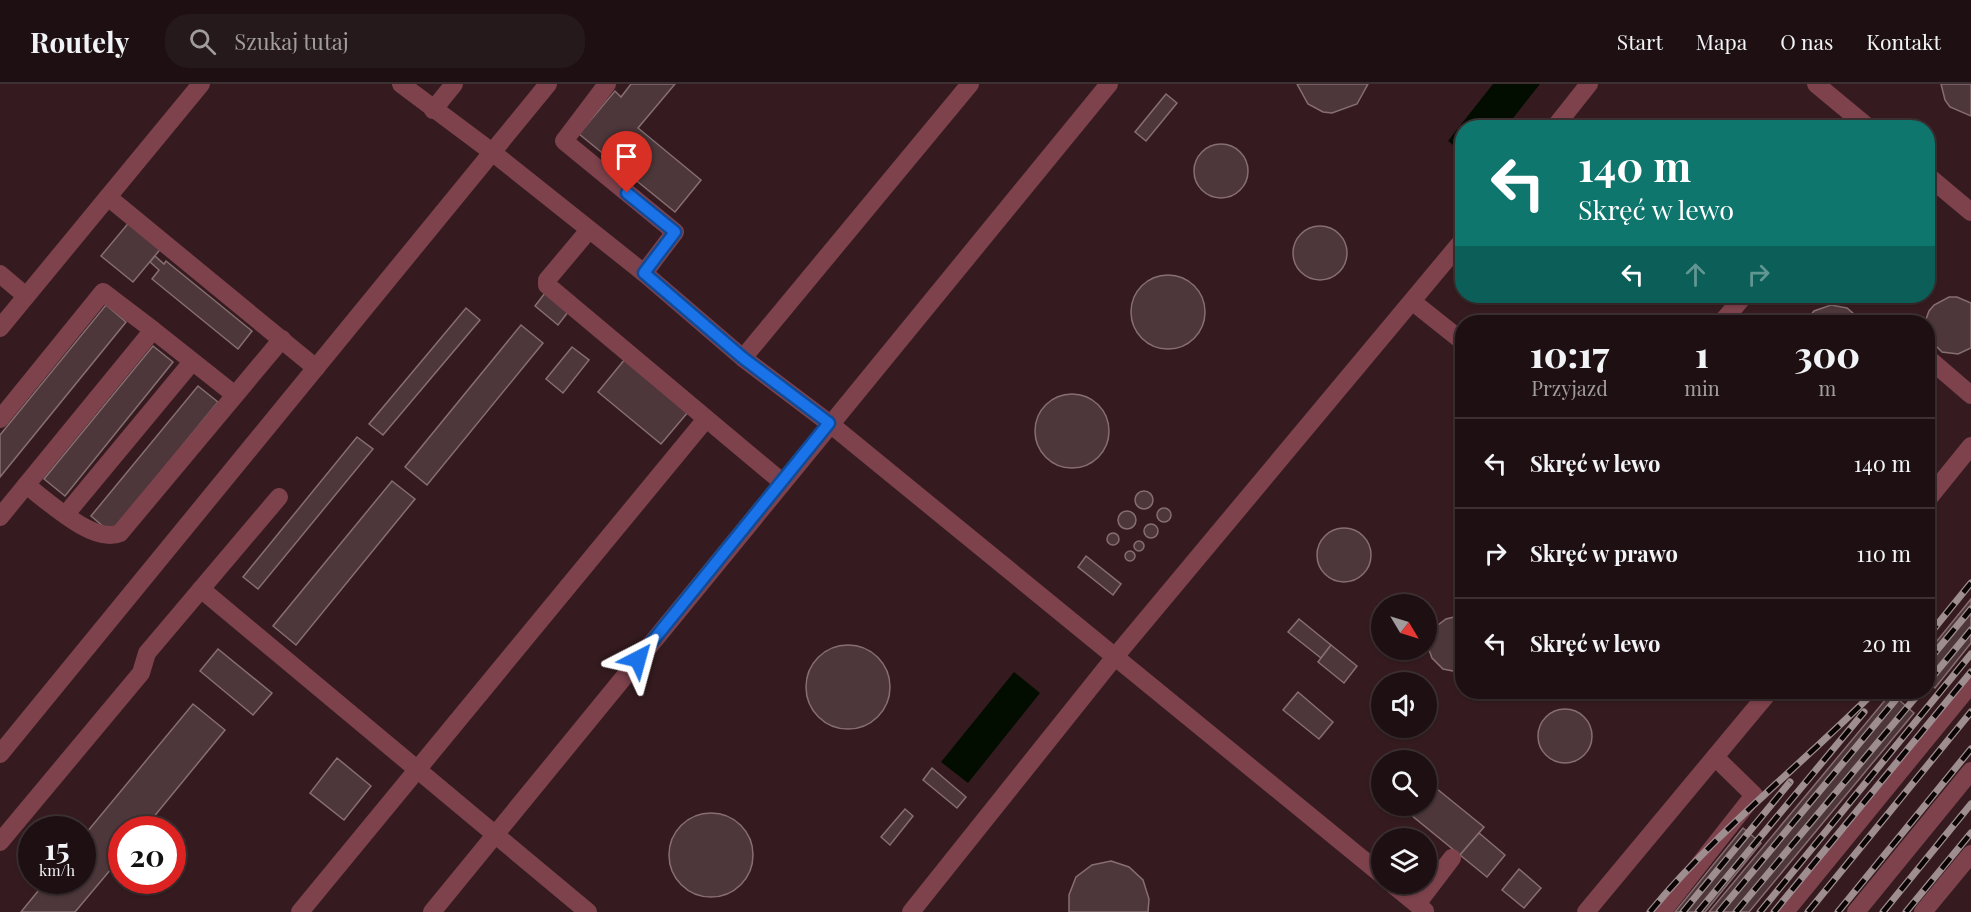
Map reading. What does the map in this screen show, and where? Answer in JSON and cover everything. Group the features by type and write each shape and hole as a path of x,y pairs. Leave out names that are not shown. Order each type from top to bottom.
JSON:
{"lane":[{"path":"0,328 201,84"},
{"path":"401,84 492,152 644,273 743,358 829,423 1371,866"},
{"path":"433,110 454,84"},
{"path":"0,754 548,84"},
{"path":"607,84 564,141 675,232 644,273"},
{"path":"743,358 970,84"},
{"path":"432,912 829,423 1109,84"},
{"path":"1560,120 1589,84"},
{"path":"1816,84 1859,120"},
{"path":"1935,181 1968,204"},
{"path":"108,197 316,368"},
{"path":"589,230 547,280 547,285 782,482"},
{"path":"911,912 1114,658 1455,250"},
{"path":"0,274 27,296"},
{"path":"0,419 103,292 235,395"},
{"path":"1413,302 1455,335"},
{"path":"1728,315 1738,303"},
{"path":"0,517 153,330"},
{"path":"26,485 98,535 114,536 120,533 282,339"},
{"path":"66,514 192,362"},
{"path":"1935,364 1971,395"},
{"path":"300,912 706,419"},
{"path":"1935,490 1971,446"},
{"path":"0,842 141,673 147,653 279,497"},
{"path":"201,589 494,836 588,912"},
{"path":"1785,912 1971,684"},
{"path":"1586,912 1763,699"},
{"path":"1662,912 1754,795 1715,757"},
{"path":"1856,912 1971,771"},
{"path":"1923,912 1971,854"},
{"path":"1404,894 1422,908 1452,858"}],"shaded area":[{"path":"0,84 1971,84 1971,912 0,912"},
{"path":"1493,84 1540,84 1512,120 1465,120"},
{"path":"1455,132 1455,146 1448,141"},
{"path":"1014,672 1040,693 968,783 941,762"}],"building":[{"path":"631,84 675,84 638,128 701,180 675,212 579,134 615,91 621,97"},
{"path":"1297,84 1368,84 1357,104 1332,113 1323,112 1308,104"},
{"path":"1941,84 1971,84 1971,116 1950,107 1945,100"},
{"path":"1166,94 1177,103 1146,141 1135,132"},
{"path":"1216,144 1226,144 1236,148 1244,156 1248,171 1244,186 1236,194 1226,198 1216,198 1206,194 1198,186 1194,176 1194,166 1198,156 1206,148"},
{"path":"131,220 163,246 133,282 101,256"},
{"path":"1315,226 1325,226 1335,230 1343,238 1347,253 1343,268 1335,276 1325,280 1315,280 1305,276 1297,268 1293,258 1293,248 1297,238 1305,230"},
{"path":"155,256 164,264 166,261 252,331 238,349 152,279 159,270 150,262"},
{"path":"1168,275 1182,278 1194,286 1202,298 1205,312 1202,326 1194,338 1182,346 1168,349 1154,346 1142,338 1134,326 1131,312 1134,298 1142,286 1154,278"},
{"path":"545,293 568,312 558,325 535,306"},
{"path":"1949,297 1957,297 1971,303 1971,348 1958,354 1942,352 1935,345 1935,315 1928,315 1934,305"},
{"path":"106,305 126,322 0,477 0,435"},
{"path":"1831,305 1847,308 1855,315 1811,315 1814,311"},
{"path":"466,308 480,320 383,435 369,424"},
{"path":"521,325 543,343 427,485 405,467"},
{"path":"153,346 173,362 65,496 44,479"},
{"path":"572,347 589,360 563,393 546,379"},
{"path":"625,359 688,412 661,444 598,392"},
{"path":"198,386 218,402 111,533 91,516"},
{"path":"1072,394 1086,397 1098,405 1106,417 1109,431 1106,445 1098,457 1086,465 1072,468 1058,465 1046,457 1038,445 1035,431 1038,417 1046,405 1058,397"},
{"path":"357,437 373,449 258,589 243,577"},
{"path":"392,481 415,499 296,645 273,626"},
{"path":"1144,491 1150,494 1153,500 1150,506 1144,509 1138,506 1135,500 1138,494"},
{"path":"1161,508 1167,508 1171,515 1167,522 1161,522 1157,518 1157,512"},
{"path":"1127,511 1133,514 1136,520 1133,526 1127,529 1121,526 1118,520 1121,514"},
{"path":"1148,524 1154,524 1158,531 1154,538 1148,538 1144,534 1144,528"},
{"path":"1339,528 1349,528 1359,532 1367,540 1371,555 1367,570 1359,578 1349,582 1339,582 1329,578 1321,570 1317,560 1317,550 1321,540 1329,532"},
{"path":"1113,533 1119,539 1113,545 1107,539"},
{"path":"1139,541 1144,546 1139,551 1134,546"},
{"path":"1130,551 1135,556 1130,561 1125,556"},
{"path":"1086,556 1121,584 1113,595 1078,567"},
{"path":"1971,599 1971,643 1935,688 1935,643"},
{"path":"1455,617 1455,671 1443,669 1434,660 1437,660 1437,626 1446,619"},
{"path":"1299,619 1331,645 1321,658 1288,632"},
{"path":"848,645 871,652 883,664 890,687 883,710 871,722 848,729 825,722 813,710 806,687 813,664 825,652"},
{"path":"1331,645 1357,666 1344,683 1318,662"},
{"path":"218,649 272,693 253,715 200,671"},
{"path":"1298,692 1333,722 1319,739 1283,710"},
{"path":"1886,699 1898,699 1914,713 1749,912 1709,912"},
{"path":"193,704 225,730 154,816 108,816 108,873 96,887 96,821"},
{"path":"1560,709 1570,709 1580,713 1588,721 1592,736 1588,751 1580,759 1570,763 1560,763 1550,759 1542,751 1538,741 1538,731 1542,721 1550,713"},
{"path":"337,758 371,786 344,820 310,793"},
{"path":"932,768 966,797 957,808 923,780"},
{"path":"1437,789 1484,827 1460,855 1437,836 1437,828 1427,828 1412,816 1437,816"},
{"path":"905,809 913,816 890,845 881,837"},
{"path":"711,813 734,820 746,832 753,855 746,878 734,890 711,897 688,890 676,878 669,855 676,832 688,820"},
{"path":"1743,828 1761,843 1705,912 1675,912"},
{"path":"1479,833 1505,855 1487,877 1460,855"},
{"path":"1111,861 1129,867 1143,880 1149,899 1148,912 1069,912 1069,895 1076,877 1092,865"},
{"path":"1519,869 1541,888 1524,908 1502,890"},
{"path":"36,894 90,894 75,912 21,912"}],"railway":[{"path":"1935,627 1971,583"},
{"path":"1935,653 1971,609"},
{"path":"1935,674 1971,630"},
{"path":"1935,698 1971,654"},
{"path":"1774,912 1971,672"},
{"path":"1650,912 1731,826 1867,699"},
{"path":"1719,912 1896,699"},
{"path":"1736,912 1914,699"},
{"path":"1760,912 1934,699"},
{"path":"1698,912 1864,712"},
{"path":"1808,912 1971,712"},
{"path":"1838,912 1971,749"},
{"path":"1683,912 1790,782"},
{"path":"1883,912 1971,804"},
{"path":"1906,912 1971,833"}],"route":[{"path":"627,193 675,232 644,273 743,358 829,423 638,659"}]}
